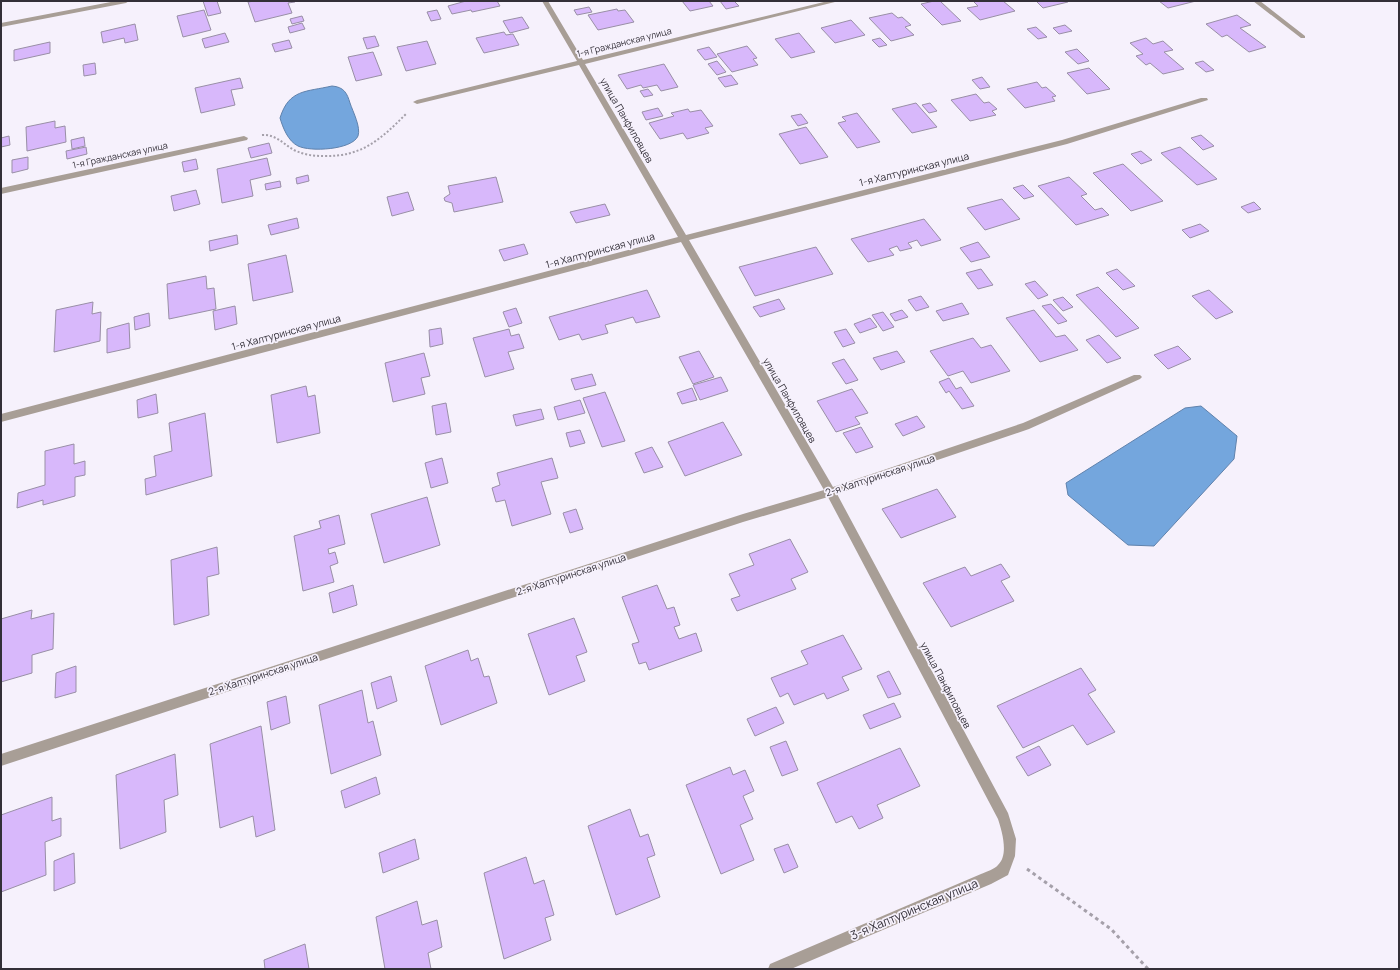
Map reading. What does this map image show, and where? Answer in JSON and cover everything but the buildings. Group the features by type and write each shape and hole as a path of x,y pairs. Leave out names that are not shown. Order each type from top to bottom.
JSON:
{"street":[{"path":"1,25 126,1"},
{"name":"улица Панфиловцев","path":"545,1 831,492 1004,817"},
{"name":"1-я Гражданская улица","path":"417,102 836,1"},
{"path":"1256,1 1302,37"},
{"name":"1-я Халтуринская улица","path":"1,418 683,239 1064,142 1204,100"},
{"name":"1-я Гражданская улица","path":"1,191 244,138"},
{"name":"2-я Халтуринская улица","path":"1,760 743,518 831,492 1026,426 1137,377"},
{"name":"3-я Халтуринская улица","path":"775,969 986,879 1002,870 1008,856 1010,839 1004,817"}],"path":[{"path":"244,138 266,134 277,137 293,150 304,155 320,157 356,152 366,148 397,124 417,102"},
{"path":"1008,856 1111,929 1148,969"}],"water":[{"path":"332,86 342,89 348,96 358,124 358,136 354,141 340,147 312,149 294,144 286,134 280,118 288,102 300,93"},
{"path":"1201,406 1237,436 1234,459 1154,546 1128,545 1068,495 1066,483 1185,408"}]}
